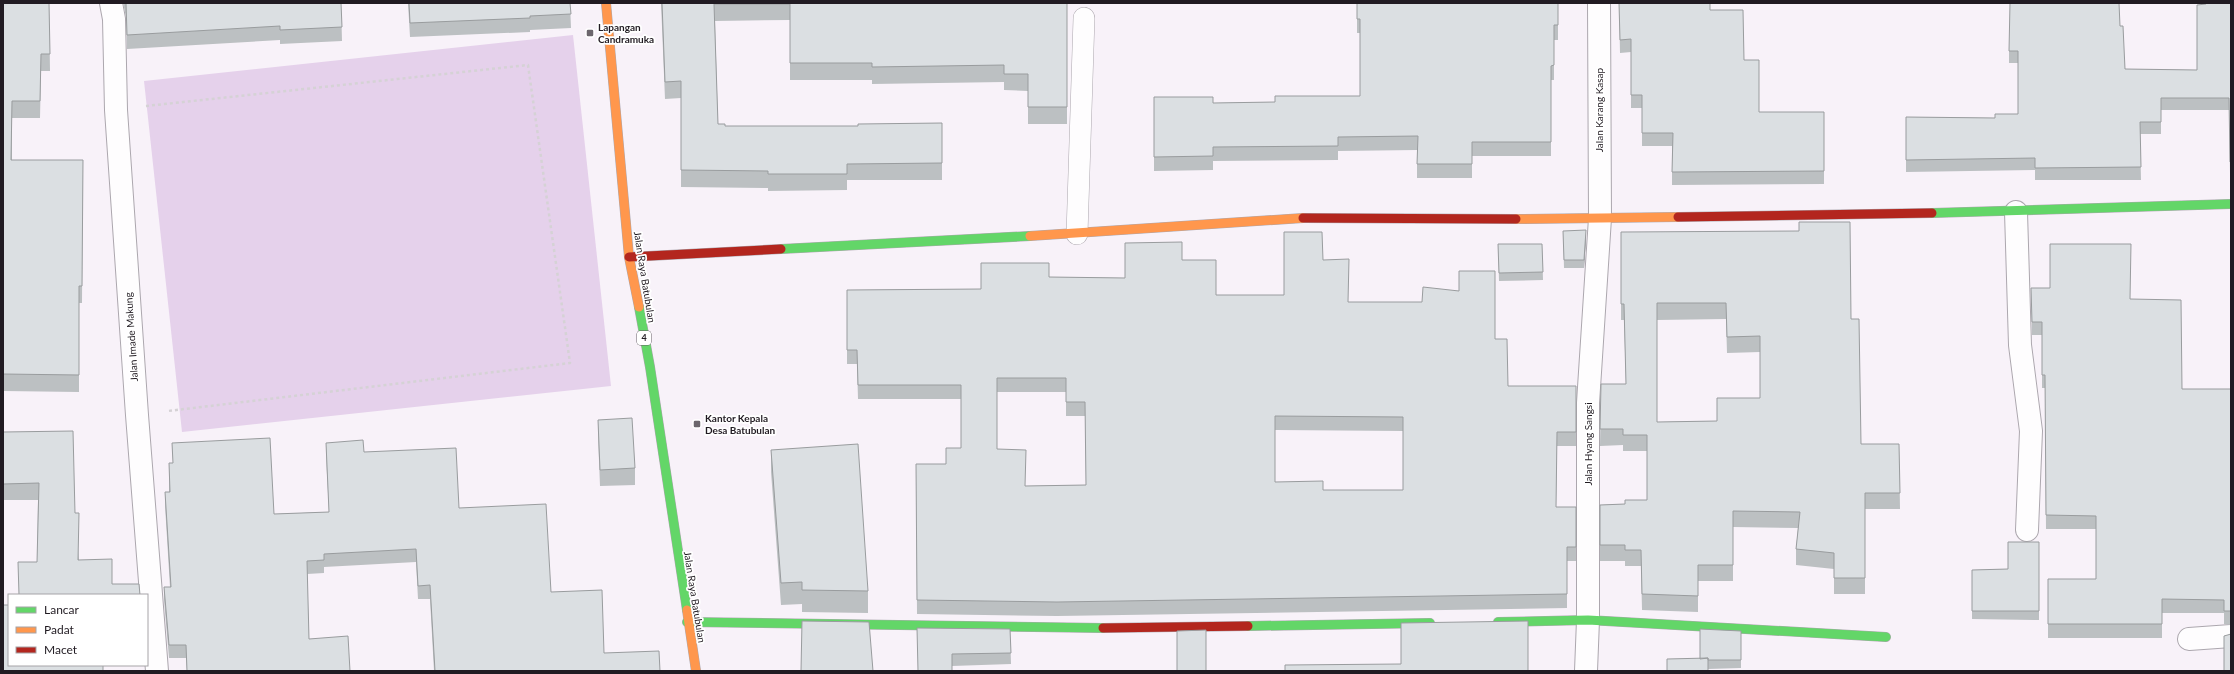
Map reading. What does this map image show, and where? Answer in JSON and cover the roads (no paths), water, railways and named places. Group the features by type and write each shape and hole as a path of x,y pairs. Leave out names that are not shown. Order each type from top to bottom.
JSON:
{"main road":[{"name":"Jalan Raya Batubulan","path":"606,3 629,257 650,367 687,622 696,671"},
{"path":"629,257 1077,234 1290,218 1418,220 2016,212 2125,206 2231,204"},
{"path":"1486,622 1588,620 1703,625 1886,637"},
{"path":"687,622 1057,629 1438,623"}],"street":[{"name":"Jalan Imade Makung","path":"111,3 114,19 116,110 137,415 157,671"},
{"name":"Jalan Karang Kasap","path":"1599,3 1600,218"},
{"path":"2016,212 2020,345 2031,431 2027,530"},
{"name":"Jalan Hyang Sangsi","path":"1586,671 1588,620 1588,403 1600,218"},
{"path":"2189,639 2231,636"}],"lane":[{"path":"1077,234 1084,18"}],"place":[{"name":"Lapangan Candramuka","path":"590,33"},
{"name":"Kantor Kepala Desa Batubulan","path":"697,424"}]}
